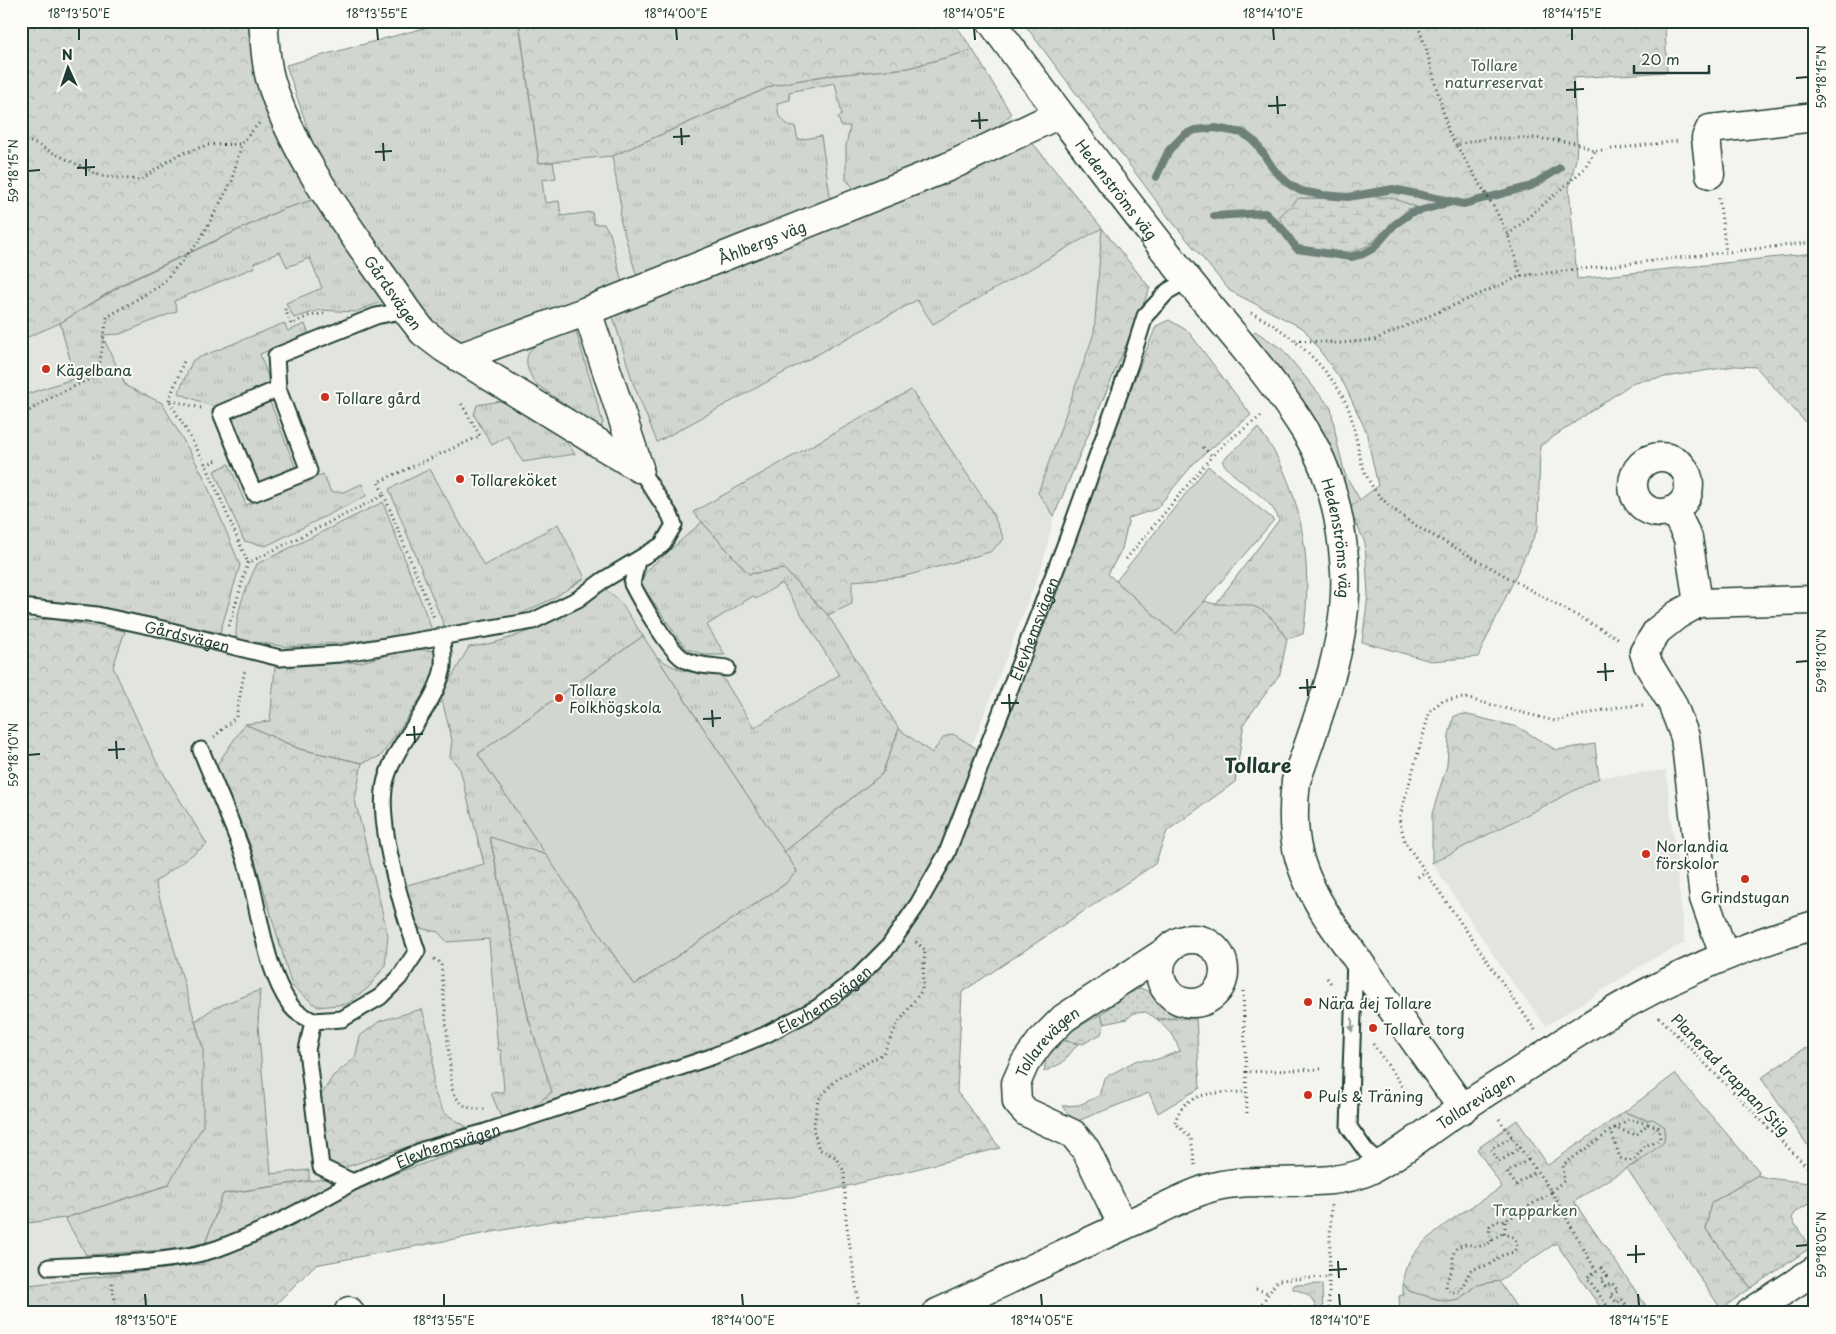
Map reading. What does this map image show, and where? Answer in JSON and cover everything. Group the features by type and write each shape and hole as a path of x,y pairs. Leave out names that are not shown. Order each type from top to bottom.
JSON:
{"street":[{"name":"Gårdsvägen","path":"263,21 269,76 278,102 302,154 406,310 423,332 639,468"},
{"name":"Hedenströms väg","path":"990,21 1187,280 1248,350 1306,433 1329,483 1342,538 1345,574 1340,641 1296,781 1293,823 1295,842 1309,887 1355,959 1463,1109"},
{"name":"Åhlbergs väg","path":"461,357 587,310 948,167 1059,114"},
{"path":"1710,174 1706,133 1716,126 1815,117"},
{"name":"Gårdsvägen","path":"587,310 639,468"},
{"path":"1674,510 1688,538 1698,603"},
{"path":"1724,955 1704,898 1685,736 1672,703 1648,664 1644,652 1657,631 1677,615 1698,603 1815,600"},
{"name":"Tollarevägen","path":"937,1313 1123,1226 1213,1188 1243,1182 1339,1179 1365,1172 1381,1164 1551,1050 1623,1006 1688,970 1768,939 1815,925"},
{"name":"Tollarevägen","path":"1123,1226 1086,1150 1074,1134 1026,1112 1017,1102 1016,1083 1025,1063 1041,1041 1064,1018 1168,950"},
{"path":"1750,1313 1815,1270"}],"lane":[{"name":"Elevhemsvägen","path":"49,1268 182,1257 218,1248 287,1219 353,1182 423,1150 711,1057 765,1035 818,1008 858,977 889,946 901,930 947,853 1067,540 1130,364 1145,316 1168,292 1187,280"},
{"path":"278,389 221,413 254,493 309,470 278,389 276,356 376,316 406,310"},
{"name":"Gårdsvägen","path":"21,607 98,615 280,658 356,651 533,621 578,599 602,581 662,545 674,525 670,515 639,468"},
{"path":"637,561 632,584 672,648 681,658 694,663 727,668"},
{"path":"201,750 243,856 258,906 263,934 279,985 291,1006 313,1021 342,1019 380,997 399,978 417,951 395,882 383,808 386,778 394,756 427,704 442,673 442,637"},
{"path":"1355,959 1349,1127 1366,1151 1381,1164"},
{"path":"313,1021 307,1050 321,1167 353,1182"}],"path":[{"path":"1416,21 1449,132 1495,209 1508,235 1521,276"},
{"path":"21,416 48,399 98,375 107,317 161,285 200,240 232,181 241,144 278,102"},
{"path":"1456,145 1488,138 1534,138 1577,143 1595,150 1706,138"},
{"path":"21,142 27,140 101,176 140,180 176,156 207,145 241,144"},
{"path":"1508,235 1583,170 1595,150"},
{"path":"1710,174 1719,196 1726,252"},
{"path":"1294,340 1340,343 1374,340 1521,276 1815,242"},
{"path":"1250,312 1294,340 1342,393 1350,414 1362,469 1377,494 1398,514 1622,640"},
{"path":"169,400 184,361"},
{"path":"169,400 221,413"},
{"path":"169,400 206,465 248,563 224,644"},
{"path":"442,637 378,482 480,436 461,403"},
{"path":"1126,558 1212,456 1240,431 1269,411"},
{"path":"1203,447 1212,456"},
{"path":"248,563 384,495"},
{"path":"201,750 236,717 248,649"},
{"path":"1551,1050 1405,842 1399,819 1430,711 1443,700 1465,698 1555,721 1618,707 1647,705"},
{"path":"1418,878 1426,871"},
{"path":"860,1313 846,1220 844,1171 835,1157 819,1149 813,1129 815,1108 818,1100 836,1080 883,1054 897,1025 922,990 924,950 901,930"},
{"path":"417,951 441,963 452,1089 456,1099 465,1107 492,1109 495,1128"},
{"path":"1242,990 1247,1116"},
{"name":"Planerad trappan/Stig","path":"1652,1009 1815,1175"},
{"path":"1246,1072 1322,1069"},
{"path":"1195,1165 1191,1138 1175,1123 1184,1105 1204,1093 1246,1092"},
{"path":"1500,1119 1551,1192 1596,1271"},
{"path":"1492,1242 1489,1233 1490,1226 1497,1221 1505,1221 1551,1192 1564,1181 1563,1165 1615,1128 1629,1120 1648,1124 1658,1127 1660,1138 1657,1142 1644,1146 1635,1159 1629,1161 1620,1158 1611,1131"},
{"path":"1615,1128 1636,1135 1648,1124"},
{"path":"1512,1137 1491,1150 1499,1162 1520,1148"},
{"path":"1528,1160 1507,1172 1516,1185 1536,1171"},
{"path":"1329,1313 1331,1200"},
{"path":"1505,1221 1505,1233"},
{"path":"1505,1233 1516,1240 1514,1252 1500,1256 1491,1264 1471,1270 1460,1291 1452,1292 1447,1289 1446,1281 1452,1270 1452,1256 1455,1249 1466,1244 1475,1247 1485,1246 1499,1235 1505,1233"},
{"path":"108,1263 117,1313"},
{"path":"1612,1313 1587,1277 1602,1268 1607,1276 1601,1280 1606,1287 1612,1283 1618,1291 1610,1295 1617,1303 1622,1299 1627,1306 1622,1310 1624,1313"},
{"path":"1260,1306 1276,1281 1281,1279 1329,1277"},
{"path":"1256,1289 1268,1293"},
{"path":"1219,1313 1260,1306 1276,1313 1286,1306 1294,1307 1300,1313"},
{"path":"1246,1307 1246,1313"}],"shaded area":[{"name":"Tollare Folkhögskola","path":"973,50 1011,114 1102,228 1094,333 1038,493 1054,516 1043,563 972,746 953,734 944,737 932,753 899,730 785,884 634,985 553,1091 492,1139 358,1187 225,1262 21,1286 21,1224 65,1218 203,1049 155,882 207,844 156,761 113,667 49,619 21,621 21,340 60,323 124,284 539,163 612,156 823,76 908,68"},
{"path":"1666,770 1685,943 1649,961 1546,1026 1506,974 1432,863 1601,777"}],"green space":[{"path":"21,21 247,21 269,112 322,197 283,209 124,283 60,323 21,340"},
{"path":"450,21 519,21 539,163 553,162 556,178 542,180 545,203 559,201 561,216 592,212 594,224 604,224 610,233 622,283 482,338 452,342 433,332 337,192 315,150 286,65"},
{"path":"519,21 953,21 973,50 908,68 823,76 774,85 612,156 539,163"},
{"name":"Tollare naturreservat","path":"1022,21 1682,21 1665,24 1667,72 1573,78 1577,143 1576,159 1569,188 1577,279 1815,253 1815,433 1756,367 1735,366 1634,382 1540,446 1538,528 1478,657 1431,661 1362,642 1368,595 1365,543 1349,508 1378,486 1366,431 1344,384 1304,329 1230,291 1169,218"},
{"path":"973,50 1011,114 990,134 857,191 846,180 846,146 850,126 841,126 838,117 842,115 835,83 789,92 790,100 777,103 779,116 790,127 795,126 798,140 821,136 831,202 637,277 620,219 621,207 612,156 774,85 823,76 908,68"},
{"path":"1030,140 1102,228 933,324 917,300 657,442 633,383 612,313"},
{"path":"322,197 389,299 355,312 320,310 294,318 286,303 322,288 310,258 287,267 280,252 254,263 255,267 174,301 177,311 120,334 102,335 126,386 162,403 202,473 240,565 220,633 100,608 21,601 21,396 75,378 60,323 124,284 283,209"},
{"path":"1389,197 1417,207 1408,209 1369,245 1353,252 1321,251 1297,247 1279,217 1299,198 1356,199"},
{"path":"1102,228 1150,288 1054,516 1038,493 1094,333"},
{"path":"1169,320 1188,331 1251,415 1195,462 1156,509 1129,518 1122,549 1108,574 1176,634 1205,601 1218,604 1242,604 1265,612 1276,623 1287,639 1280,674 1244,723 1235,782 1167,831 1155,864 962,992 957,1092 1000,1148 812,1195 552,1221 315,1265 267,1313 21,1313 21,1286 203,1264 205,1244 223,1194 323,1179 358,1187 492,1139 552,1092 529,1020 490,837 547,855 634,985 785,884 797,871 784,852 882,774 899,729 932,753 944,737 953,734 989,756 1027,668 1094,480 1156,326"},
{"path":"284,323 288,331 305,324 309,334 260,354 269,384 214,407 178,393 193,360"},
{"path":"575,328 603,423 600,429 536,384 529,371 527,361 529,352 535,346 543,340"},
{"path":"1255,331 1282,349 1331,408 1345,474 1360,500 1349,508 1245,342"},
{"path":"911,390 991,510 1004,539 990,552 902,577 852,581 852,604 828,615 784,569 749,574 693,512"},
{"path":"269,399 296,469 256,483 229,415"},
{"path":"500,401 531,410 565,440 575,454 523,462 508,436 492,445 474,415 477,405"},
{"path":"1258,428 1273,450 1285,474 1301,526 1305,553 1307,581 1303,634 1287,639 1270,616 1215,605 1279,520 1275,511 1268,503 1228,469 1222,461"},
{"path":"229,464 246,505 323,474 331,492 343,492 362,484 366,496 266,546 244,541 214,471"},
{"path":"1208,466 1274,520 1176,634 1116,581"},
{"path":"430,469 484,566 558,524 585,578 552,599 506,621 445,628 389,489"},
{"path":"383,502 432,630 351,642 288,647 236,639 239,610 257,564"},
{"path":"702,522 749,574 784,569 828,615 899,729 882,774 784,852 656,656 670,665 686,671 720,673 754,728 839,675 782,583 756,599 753,596 707,625 725,655 705,655 685,648 641,584 646,571"},
{"path":"605,589 621,603 643,636 478,754 547,855 490,838 529,1020 553,1091 525,1113 501,1117 491,1093 504,1092 501,1050 498,1050 489,939 447,942 438,932 419,928 406,896 407,885 484,864 460,769 450,757 452,740 441,696 469,647 505,639 540,626"},
{"path":"49,619 125,631 113,667 156,761 207,844 155,882 203,1049 203,1126 168,1185 65,1218 21,1224 21,622"},
{"path":"643,636 797,871 785,884 634,985 478,754"},
{"path":"411,649 436,651 434,678 381,756 362,763 299,749 245,724 270,721 275,667 361,662"},
{"path":"1464,714 1518,727 1556,750 1595,744 1599,778 1432,863 1432,814 1447,765 1449,735 1454,716"},
{"path":"245,724 299,749 362,763 355,800 388,935 385,966 368,988 347,1004 318,1007 292,986 251,847 216,766"},
{"path":"1140,988 1162,999 1170,1007 1176,1018 1157,1019 1146,1012 1134,1013 1127,1019 1104,1024 1101,1014 1129,993"},
{"path":"260,990 258,1025 271,1174 309,1170 309,1181 223,1194 205,1244 166,1250 86,1255 65,1218 168,1185 203,1049 195,1021 214,1008"},
{"path":"422,1009 433,1048 433,1089 444,1113 467,1127 343,1168 328,1163 320,1097 333,1076 355,1058 360,1036 380,1021"},
{"path":"1101,1014 1104,1024 1101,1034 1083,1044 1062,1040 1073,1030"},
{"path":"1196,1018 1200,1088 1158,1113 1149,1093 1075,1122 1062,1106 1079,1105 1099,1096 1104,1078 1137,1060 1155,1060 1180,1051 1174,1037 1157,1019"},
{"path":"1062,1040 1078,1044 1062,1063 1044,1072 1047,1050"},
{"path":"1815,1048 1815,1156 1761,1078 1803,1049"},
{"path":"1675,1074 1759,1171 1758,1175 1711,1203 1706,1229 1751,1288 1721,1309 1626,1167 1638,1163 1656,1148 1653,1120 1646,1120 1624,1112"},
{"name":"Trapparken","path":"1624,1112 1646,1120 1653,1119 1665,1127 1664,1142 1574,1202 1651,1313 1604,1313 1556,1243 1499,1281 1476,1285 1459,1299 1445,1301 1409,1291 1403,1283 1406,1268 1414,1254 1426,1240 1457,1216 1502,1187 1477,1149 1517,1120 1548,1165"},
{"path":"1758,1175 1767,1178 1809,1183 1815,1192 1815,1200 1794,1213 1792,1219 1810,1248 1751,1288 1706,1229 1711,1203"},
{"path":"1499,1281 1520,1313 1400,1313 1399,1296 1403,1295 1403,1283 1409,1291 1445,1301 1466,1294 1476,1285"},
{"path":"1322,1284 1323,1313 1316,1313 1312,1299 1306,1294 1293,1289 1293,1285"}],"waterway":[{"path":"1156,177 1169,150 1184,135 1195,130 1215,128 1243,133 1256,143 1275,171 1289,184 1301,191 1323,195 1348,197 1393,189 1464,204 1531,186 1560,168"},
{"path":"1214,216 1265,213 1284,231 1297,249 1351,257 1363,254 1374,248 1394,225 1411,213 1449,203"}],"place":[{"name":"Kägelbana","path":"46,369"},
{"name":"Tollare gård","path":"325,397"},
{"name":"Tollareköket","path":"460,479"},
{"name":"Tollare Folkhögskola","path":"559,698"},
{"name":"Norlandia förskolor","path":"1646,854"},
{"name":"Grindstugan","path":"1745,879"},
{"name":"Nära dej Tollare","path":"1308,1002"},
{"name":"Tollare torg","path":"1373,1028"},
{"name":"Puls & Träning","path":"1308,1095"}],"district":[{"name":"Tollare","path":"1258,765"}]}
